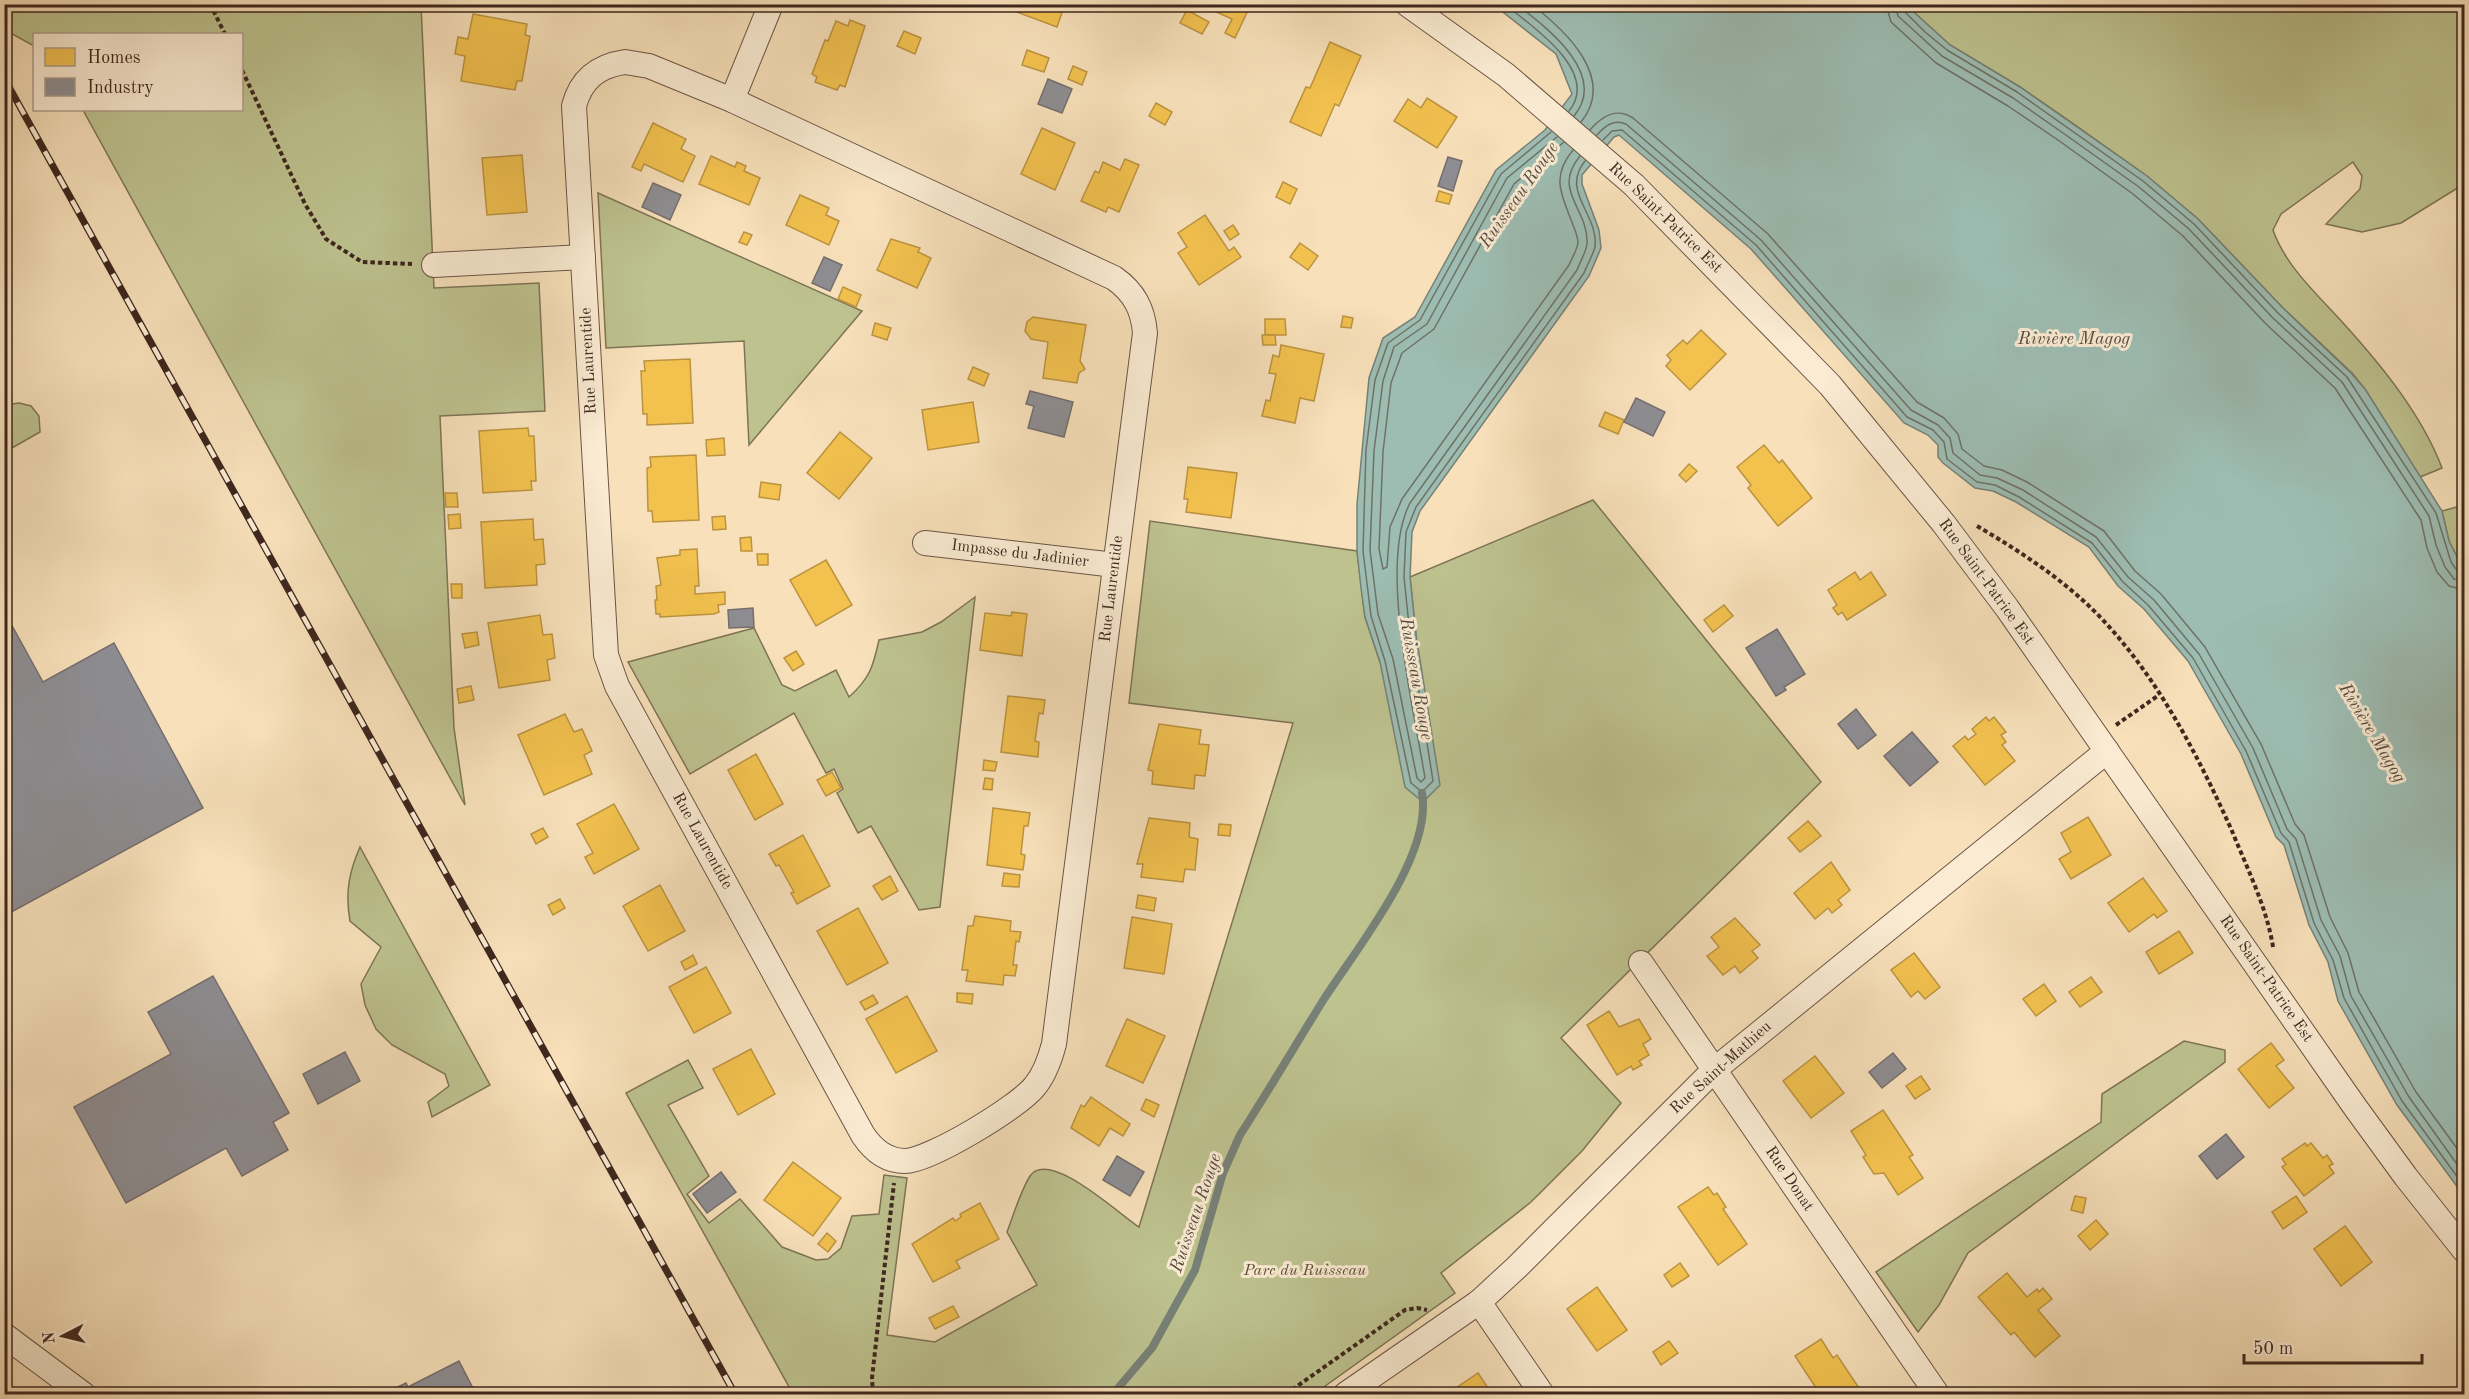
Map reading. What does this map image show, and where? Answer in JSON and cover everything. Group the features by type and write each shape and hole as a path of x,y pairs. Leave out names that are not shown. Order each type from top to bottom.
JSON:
{"street":[{"path":"732,100 771,4"},
{"name":"Rue Saint-Patrice Est","path":"1407,4 1506,75 1603,158 1695,245 1830,385 1944,524 2107,751 2406,1177 2464,1250"},
{"name":"Rue Laurentide","path":"637,63 732,100 1114,278 1131,292 1141,312 1145,333 1054,1044 1050,1059 1035,1086 1014,1106 922,1158 896,1160 877,1151 863,1135 609,666 604,633 574,106 582,84 590,76 612,64 637,63"},
{"path":"434,265 583,257"},
{"name":"Impasse du Jadinier","path":"925,543 1115,565"},
{"name":"Rue Saint-Mathieu","path":"1346,1395 1479,1302 1714,1070 2107,751"},
{"name":"Rue Donat","path":"1641,963 1937,1395"},
{"path":"1479,1302 1542,1395"},
{"path":"4,1335 82,1395"}],"path":[{"path":"210,4 224,33"},
{"path":"243,72 305,204 326,239 362,262 434,265"},
{"path":"1944,524 1966,520 2006,543 2072,591 2106,624 2159,694 2213,790 2267,920 2275,954 2266,979"},
{"path":"2107,751 2108,730 2159,694"},
{"path":"873,1395 872,1378 896,1160"},
{"path":"1286,1395 1396,1316"}],"green space":[{"path":"4,5 421,5 434,288 539,283 545,411 440,416 454,728 465,805 84,111 243,111 243,33 33,33 33,45 5,30"},
{"path":"1906,5 2464,5 2464,184 2401,223 2362,232 2326,224 2360,189 2362,176 2353,162 2281,214 2273,230 2294,268 2358,340 2400,392 2424,429 2442,468 2420,477 2365,389 2352,373 2283,308 2198,219 2147,176 2071,122 2020,87 1950,45"},
{"path":"598,193 862,311 749,445 744,341 606,348"},
{"path":"19,403 31,406 39,416 40,432 5,452 5,405"},
{"name":"Parc du Ruisseau","path":"1593,500 1821,782 1561,1038 1621,1103 1582,1151 1531,1202 1441,1273 1455,1293 1314,1394 793,1394 626,1093 688,1060 703,1088 668,1105 709,1176 687,1194 709,1223 740,1199 782,1247 816,1260 828,1259 841,1248 852,1216 879,1214 884,1175 907,1178 887,1335 935,1342 1037,1285 1007,1232 1026,1182 1039,1170 1052,1170 1084,1186 1139,1227 1293,723 1129,703 1150,521 1357,551 1365,617 1380,662 1416,635 1410,577"},
{"path":"2464,505 2464,571 2449,541 2442,511"},
{"path":"975,597 940,907 919,910 871,826 858,833 837,793 843,789 834,769 826,773 794,713 690,774 628,662 754,628 782,685 795,691 836,670 849,697 870,672 879,640 922,632 941,622"},
{"path":"360,847 490,1085 432,1117 428,1102 449,1086 445,1074 392,1045 376,1029 365,1005 361,984 381,947 350,921 349,883"},
{"path":"2184,1041 2225,1050 2225,1062 1968,1253 1939,1305 1918,1332 1876,1272 2101,1122 2102,1094"}],"water":[{"name":"Rivière Magog","path":"1494,5 1906,5 1950,45 2020,87 2147,176 2198,219 2365,389 2442,511 2449,541 2464,571 2464,1196 2397,1105 2338,1001 2328,962 2309,925 2284,845 2276,837 2241,754 2188,661 2144,609 2118,586 2089,547 2016,502 1993,491 1975,488 1943,463 1938,457 1938,445 1928,435 1904,423 1751,249 1619,135 1614,137 1582,175 1582,184 1599,230 1601,248 1589,276 1420,511 1412,532 1410,577 1416,635 1440,785 1423,802 1405,787 1380,662 1365,617 1357,551 1357,504 1369,378 1383,338 1415,317 1496,170 1545,130 1572,94 1556,54"}],"building: Homes":[{"path":"1016,4 1065,4 1057,27 1014,11"},
{"path":"1212,4 1251,4 1235,38 1225,33 1232,19 1210,9"},
{"path":"1187,10 1209,22 1202,34 1180,23"},
{"path":"473,14 527,24 525,35 530,36 522,81 517,81 515,90 461,81 465,56 455,54 458,37 468,39"},
{"path":"850,20 865,26 845,87 840,85 837,90 815,82 817,77 812,74 825,40 828,41 836,21 848,26"},
{"path":"904,31 921,38 915,54 897,46"},
{"path":"1330,42 1361,56 1339,106 1335,104 1321,136 1290,122 1306,87 1310,88"},
{"path":"1027,50 1049,58 1044,72 1022,65"},
{"path":"1073,66 1087,72 1082,85 1068,79"},
{"path":"1427,98 1457,117 1437,148 1394,121 1408,99 1421,108"},
{"path":"1156,103 1172,112 1165,125 1149,116"},
{"path":"653,123 686,139 681,149 695,156 683,182 644,164 641,171 632,167"},
{"path":"1042,128 1075,143 1055,190 1021,174"},
{"path":"522,155 527,212 487,215 482,158"},
{"path":"711,156 735,167 737,162 746,166 744,171 760,178 749,205 699,184"},
{"path":"1125,159 1139,165 1119,212 1108,207 1106,212 1081,201 1095,171 1099,173 1103,162 1120,170"},
{"path":"1283,182 1297,189 1290,204 1276,197"},
{"path":"1439,191 1452,195 1449,204 1436,201"},
{"path":"800,195 829,208 826,215 839,221 829,245 786,225"},
{"path":"1205,215 1229,251 1234,247 1241,257 1199,285 1178,253 1187,247 1178,233"},
{"path":"1233,225 1239,234 1230,240 1224,231"},
{"path":"744,232 752,235 747,245 739,242"},
{"path":"891,239 920,248 918,252 931,258 917,288 877,270"},
{"path":"1300,243 1318,256 1308,270 1290,257"},
{"path":"843,287 861,295 856,307 838,299"},
{"path":"1343,316 1353,318 1351,328 1341,327"},
{"path":"1033,317 1086,325 1080,361 1085,369 1079,373 1077,383 1043,378 1048,342 1031,339 1025,331 1027,322"},
{"path":"1265,319 1285,319 1286,335 1265,335"},
{"path":"875,323 891,328 887,340 872,335"},
{"path":"1701,330 1726,354 1690,390 1666,366 1671,360 1667,355 1683,340 1687,344"},
{"path":"1262,335 1275,335 1276,345 1263,345"},
{"path":"1281,345 1324,354 1314,401 1300,398 1295,423 1262,416 1266,400 1270,401 1276,374 1269,373 1273,355 1279,357"},
{"path":"690,359 693,423 647,425 647,414 643,414 641,371 645,371 644,361"},
{"path":"973,367 989,374 984,386 968,379"},
{"path":"973,402 979,442 928,450 922,410"},
{"path":"1605,412 1624,420 1618,434 1599,426"},
{"path":"528,428 529,436 534,436 536,481 531,481 532,490 483,493 479,431"},
{"path":"840,432 872,458 839,499 807,473"},
{"path":"724,438 725,455 707,456 706,440"},
{"path":"1764,445 1779,463 1782,460 1812,498 1778,526 1748,488 1751,485 1737,467"},
{"path":"696,455 699,520 653,522 652,511 648,511 647,468 651,467 650,457"},
{"path":"1689,464 1697,471 1686,482 1679,475"},
{"path":"1188,467 1237,473 1231,518 1186,512 1188,499 1184,499"},
{"path":"761,482 781,485 779,500 759,497"},
{"path":"445,493 457,493 458,507 446,507"},
{"path":"460,514 461,528 449,529 448,515"},
{"path":"725,516 726,529 713,530 712,517"},
{"path":"533,519 534,540 543,539 545,564 536,565 537,585 485,588 481,522"},
{"path":"751,537 752,551 741,551 740,538"},
{"path":"697,549 699,586 695,586 695,594 725,592 725,604 718,605 719,612 714,614 660,617 660,614 656,614 655,600 657,600 656,586 661,585 657,558 680,555 680,550"},
{"path":"757,554 768,554 768,565 758,565"},
{"path":"826,560 852,605 816,626 790,580"},
{"path":"1855,572 1860,580 1871,572 1886,595 1847,620 1842,612 1838,615 1833,608 1837,605 1828,590"},
{"path":"451,584 462,584 462,598 452,598"},
{"path":"1724,605 1733,616 1713,632 1704,620"},
{"path":"1012,612 1027,614 1022,656 980,650 985,613 1011,616"},
{"path":"540,615 543,635 552,634 555,658 547,660 550,680 499,688 488,623"},
{"path":"477,632 479,645 465,648 462,634"},
{"path":"796,651 804,664 793,671 784,658"},
{"path":"471,686 474,700 459,703 457,689"},
{"path":"1008,696 1045,700 1043,714 1039,713 1035,741 1039,742 1038,757 1001,752"},
{"path":"565,714 574,732 582,729 592,751 584,755 592,774 544,795 518,735"},
{"path":"1986,717 1989,721 1994,717 2006,732 2001,735 2006,742 2002,745 2015,761 1985,785 1953,746 1965,736 1968,740 1976,734 1972,729"},
{"path":"1159,724 1201,730 1199,744 1209,745 1205,776 1195,775 1194,789 1152,784 1153,771 1148,770"},
{"path":"756,754 783,804 755,820 728,770"},
{"path":"984,760 997,762 995,771 983,770"},
{"path":"832,772 841,788 826,796 817,780"},
{"path":"985,778 993,779 992,790 983,789"},
{"path":"614,804 639,849 594,874 585,857 593,853 577,824"},
{"path":"993,808 1030,813 1028,826 1024,826 1021,854 1025,855 1023,870 987,865"},
{"path":"2088,817 2111,855 2071,879 2059,859 2071,852 2061,833"},
{"path":"1149,818 1190,823 1189,837 1198,839 1195,870 1185,869 1183,882 1141,877 1143,864 1137,864"},
{"path":"1808,821 1821,836 1800,852 1788,838"},
{"path":"1219,824 1231,825 1230,836 1218,835"},
{"path":"543,828 548,837 536,844 531,834"},
{"path":"803,835 830,886 797,904 791,893 794,892 779,865 776,866 769,854"},
{"path":"1831,862 1850,890 1838,900 1842,905 1832,913 1828,908 1815,919 1794,893"},
{"path":"1004,873 1020,875 1019,887 1002,886"},
{"path":"890,876 898,891 882,900 873,886"},
{"path":"2143,878 2167,911 2157,918 2154,914 2129,932 2108,903"},
{"path":"660,885 685,931 648,951 623,906"},
{"path":"1138,895 1156,898 1154,911 1136,908"},
{"path":"560,899 565,908 553,915 548,905"},
{"path":"858,908 888,963 847,985 817,931"},
{"path":"975,916 1011,921 1010,931 1021,932 1019,942 1016,941 1013,965 1017,965 1015,976 1004,975 1003,985 966,981 968,970 962,970 968,926 973,926"},
{"path":"1132,917 1172,924 1164,974 1124,968"},
{"path":"1735,918 1760,945 1752,951 1758,958 1740,973 1735,966 1723,975 1707,956 1719,947 1711,937"},
{"path":"2179,931 2193,953 2159,974 2146,952"},
{"path":"1914,953 1940,987 1925,999 1918,991 1911,997 1891,970"},
{"path":"693,955 697,964 685,970 681,962"},
{"path":"706,967 731,1013 694,1033 669,987"},
{"path":"2091,977 2102,992 2080,1007 2069,992"},
{"path":"2044,984 2056,1001 2036,1016 2023,999"},
{"path":"957,993 973,994 972,1004 957,1002"},
{"path":"873,995 878,1003 865,1010 860,1002"},
{"path":"907,996 937,1051 896,1073 866,1019"},
{"path":"1609,1011 1619,1027 1639,1019 1651,1039 1643,1044 1649,1055 1639,1061 1642,1065 1633,1070 1631,1066 1617,1075 1587,1025"},
{"path":"1127,1019 1165,1036 1143,1083 1106,1066"},
{"path":"2271,1043 2284,1060 2276,1066 2294,1088 2269,1108 2238,1069"},
{"path":"751,1049 775,1094 738,1115 713,1069"},
{"path":"1815,1056 1844,1093 1811,1118 1783,1081"},
{"path":"1921,1076 1930,1089 1915,1099 1906,1086"},
{"path":"1091,1097 1130,1124 1123,1136 1110,1128 1099,1146 1071,1128 1081,1105 1084,1107"},
{"path":"1146,1099 1159,1105 1154,1117 1141,1110"},
{"path":"1883,1110 1913,1155 1909,1157 1923,1178 1898,1195 1884,1173 1874,1174 1863,1157 1866,1155 1851,1131"},
{"path":"2305,1143 2307,1146 2311,1143 2323,1158 2327,1155 2333,1164 2329,1166 2334,1173 2304,1196 2282,1167 2286,1164 2282,1159"},
{"path":"793,1162 841,1198 813,1236 764,1200"},
{"path":"1708,1187 1714,1195 1717,1193 1726,1207 1723,1209 1747,1244 1718,1265 1678,1207"},
{"path":"2075,1196 2086,1198 2083,1213 2071,1210"},
{"path":"2296,1196 2307,1212 2283,1229 2272,1212"},
{"path":"980,1203 999,1239 956,1261 960,1268 933,1282 912,1244 953,1218 955,1221 961,1217 960,1214"},
{"path":"2096,1220 2108,1234 2090,1250 2078,1236"},
{"path":"2345,1226 2372,1262 2341,1286 2314,1249"},
{"path":"827,1233 836,1241 828,1252 818,1244"},
{"path":"1680,1263 1689,1276 1672,1287 1664,1275"},
{"path":"2007,1273 2027,1297 2037,1289 2039,1292 2043,1288 2052,1299 2038,1310 2060,1336 2035,1357 2014,1332 2011,1335 1978,1297"},
{"path":"1597,1287 1627,1330 1597,1351 1567,1309"},
{"path":"953,1306 959,1317 935,1329 929,1318"},
{"path":"1821,1339 1833,1358 1837,1355 1863,1394 1820,1394 1795,1356"},
{"path":"1669,1341 1678,1353 1661,1365 1653,1352"},
{"path":"1478,1373 1492,1394 1447,1394"}],"building: Industry":[{"path":"1048,79 1072,89 1062,113 1038,104"},
{"path":"1448,157 1462,161 1453,191 1438,186"},
{"path":"653,183 681,195 670,220 642,207"},
{"path":"824,257 842,265 830,291 812,283"},
{"path":"1030,391 1073,402 1064,437 1028,428 1034,406 1026,404"},
{"path":"1636,398 1665,412 1653,436 1624,422"},
{"path":"753,608 754,627 729,628 728,610"},
{"path":"4,611 43,682 114,643 203,808 4,916"},
{"path":"1777,629 1805,674 1784,687 1786,690 1776,696 1746,648"},
{"path":"1856,709 1876,735 1858,749 1838,724"},
{"path":"1912,732 1938,762 1910,786 1884,756"},
{"path":"213,976 289,1113 273,1122 288,1150 242,1176 226,1148 126,1203 74,1107 171,1054 148,1012"},
{"path":"345,1052 360,1081 318,1104 303,1074"},
{"path":"1893,1053 1906,1069 1882,1088 1869,1072"},
{"path":"2226,1134 2244,1157 2217,1179 2199,1156"},
{"path":"1117,1156 1144,1172 1130,1196 1103,1180"},
{"path":"721,1172 736,1192 707,1213 693,1194"},
{"path":"459,1361 476,1394 383,1394 406,1383 408,1387"}],"waterway":[{"name":"Ruisseau Rouge","path":"1113,1394 1152,1348 1195,1270 1223,1173 1240,1135 1324,999 1390,900 1405,872 1416,844 1422,818 1422,793"}],"railway":[{"path":"4,78 735,1394"}]}
